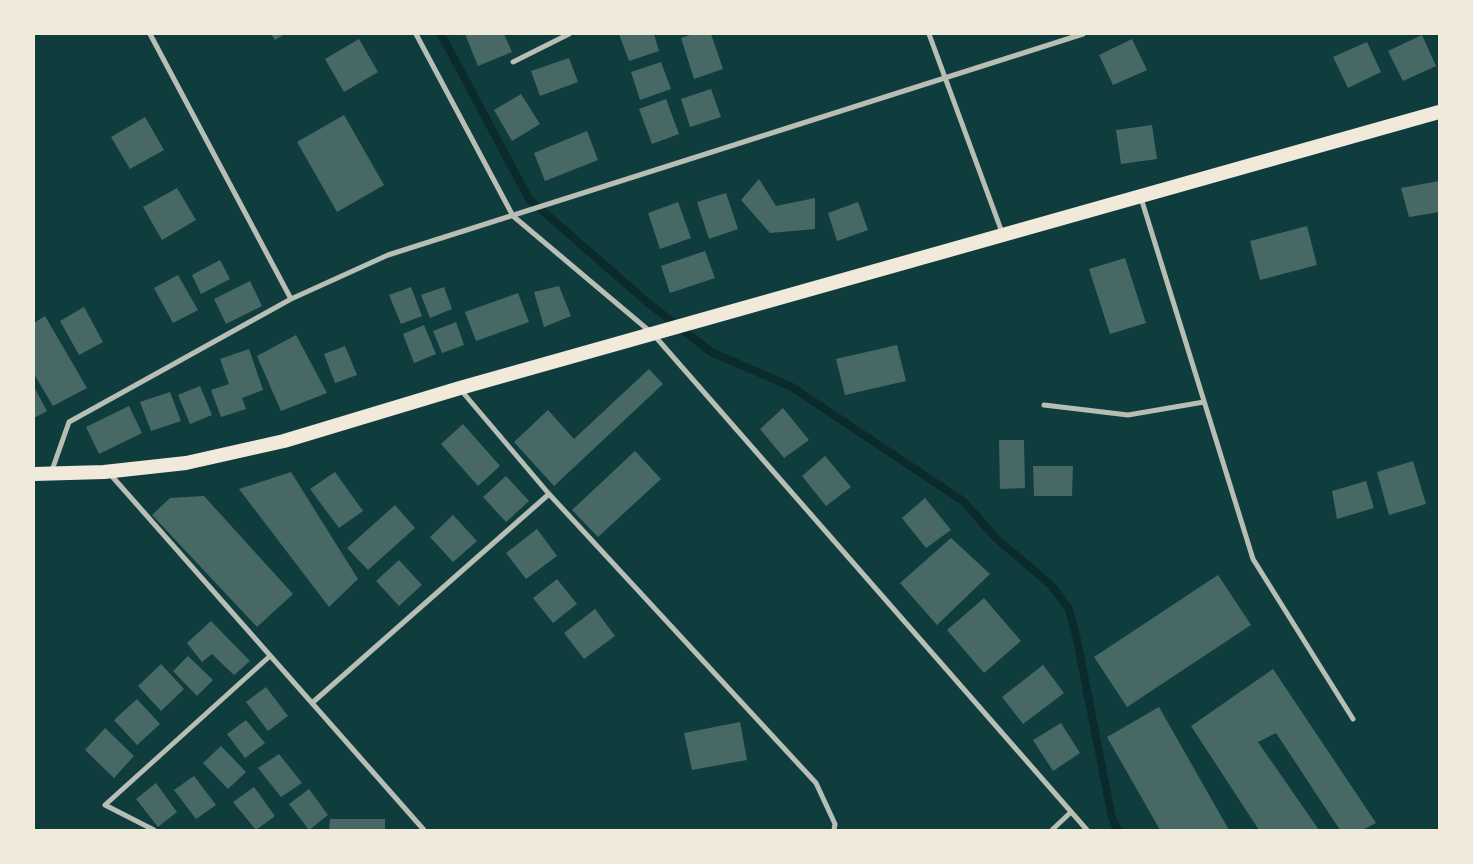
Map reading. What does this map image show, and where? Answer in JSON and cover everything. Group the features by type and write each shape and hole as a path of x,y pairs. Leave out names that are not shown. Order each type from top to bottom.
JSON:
{"highway":[{"path":"34,474 108,472 186,462 284,441 460,388 1439,112"}],"street":[{"path":"150,34 291,299"},
{"path":"416,34 513,216 653,334 1087,830"},
{"path":"513,62 569,34"},
{"path":"929,34 1004,235"},
{"path":"51,473 68,422 291,299 388,255 1083,34"},
{"path":"1141,196 1252,558 1353,720"},
{"path":"460,388 549,494 816,783 834,824 834,830"},
{"path":"1044,405 1128,415 1204,402"},
{"path":"108,472 424,830"},
{"path":"312,703 549,494"},
{"path":"154,830 105,805 270,656"},
{"path":"1052,830 1072,812"}],"building":[{"path":"271,34 285,34 275,40"},
{"path":"465,34 504,34 512,52 478,66"},
{"path":"619,34 654,34 659,51 629,61"},
{"path":"693,34 711,34 723,69 694,79 681,38"},
{"path":"1422,35 1436,66 1403,81 1388,51"},
{"path":"359,39 378,72 344,92 325,59"},
{"path":"1132,39 1147,70 1113,85 1099,55"},
{"path":"1367,42 1381,72 1348,88 1333,57"},
{"path":"569,58 578,82 540,96 531,71"},
{"path":"661,62 671,89 640,100 631,72"},
{"path":"711,89 721,117 690,127 681,99"},
{"path":"521,94 540,124 512,141 494,110"},
{"path":"666,99 679,134 652,144 639,109"},
{"path":"344,115 384,185 337,212 297,142"},
{"path":"145,117 164,150 130,169 111,137"},
{"path":"1152,125 1157,159 1121,164 1116,130"},
{"path":"587,131 598,160 545,181 534,153"},
{"path":"759,179 776,206 815,198 815,229 770,233 741,200"},
{"path":"1439,181 1439,212 1409,217 1401,188"},
{"path":"177,188 196,220 162,240 143,207"},
{"path":"726,193 738,229 709,239 697,202"},
{"path":"678,202 691,238 660,249 648,213"},
{"path":"858,202 868,230 837,241 828,213"},
{"path":"1307,226 1317,265 1260,280 1250,241"},
{"path":"705,251 715,278 670,293 661,266"},
{"path":"1125,258 1146,323 1110,334 1089,269"},
{"path":"220,260 230,279 201,294 192,275"},
{"path":"178,275 198,310 173,323 154,288"},
{"path":"250,281 262,306 226,324 214,299"},
{"path":"559,286 571,316 544,327 534,292"},
{"path":"411,287 422,316 401,324 389,295"},
{"path":"444,287 452,309 430,318 421,295"},
{"path":"518,293 529,322 476,341 465,312"},
{"path":"84,307 103,342 79,355 60,321"},
{"path":"45,316 87,388 53,406 34,374 34,323"},
{"path":"456,322 464,345 442,353 433,331"},
{"path":"424,325 436,354 414,363 403,334"},
{"path":"296,335 327,393 281,411 257,356"},
{"path":"897,345 906,381 845,395 836,359"},
{"path":"345,346 357,375 335,383 324,354"},
{"path":"249,349 263,390 242,398 246,409 221,417 211,390 229,384 220,359"},
{"path":"649,369 663,384 554,486 514,442 548,410 574,439"},
{"path":"200,386 212,415 190,424 178,395"},
{"path":"34,387 47,411 34,418"},
{"path":"170,392 181,421 151,431 140,402"},
{"path":"129,406 142,433 99,454 86,427"},
{"path":"783,408 809,440 784,458 760,429"},
{"path":"463,424 500,466 478,486 441,444"},
{"path":"999,440 1024,440 1025,488 1000,489"},
{"path":"635,451 661,479 598,537 572,510"},
{"path":"825,456 851,487 826,506 802,476"},
{"path":"1413,461 1426,504 1389,515 1377,472"},
{"path":"1033,466 1073,466 1072,496 1034,496"},
{"path":"291,472 358,579 329,607 239,489"},
{"path":"335,472 363,511 339,528 310,489"},
{"path":"506,476 529,501 506,522 483,497"},
{"path":"1366,481 1374,508 1337,519 1332,491"},
{"path":"204,496 293,594 257,627 152,515 170,498"},
{"path":"925,498 951,530 926,548 902,518"},
{"path":"395,505 415,528 368,570 347,548"},
{"path":"453,515 477,541 453,562 430,537"},
{"path":"537,529 557,556 526,579 506,553"},
{"path":"951,538 990,574 937,625 900,583"},
{"path":"399,560 422,585 399,606 376,581"},
{"path":"1218,575 1251,625 1127,707 1094,657"},
{"path":"557,579 577,604 553,623 533,598"},
{"path":"984,598 1021,641 984,673 947,630"},
{"path":"595,609 615,636 584,659 564,633"},
{"path":"211,621 250,661 234,675 212,654 202,662 187,643"},
{"path":"188,656 213,680 197,696 173,671"},
{"path":"161,664 184,689 161,711 138,686"},
{"path":"1043,665 1064,693 1023,724 1002,697"},
{"path":"1273,669 1376,823 1362,830 1340,830 1276,733 1258,742 1319,830 1259,830 1191,726"},
{"path":"266,687 288,716 268,731 246,702"},
{"path":"137,699 160,724 137,745 114,720"},
{"path":"1159,707 1229,830 1160,830 1107,737"},
{"path":"246,720 265,743 245,758 227,734"},
{"path":"740,722 747,760 692,770 684,733"},
{"path":"1061,723 1080,753 1053,771 1033,740"},
{"path":"105,728 134,756 114,778 85,750"},
{"path":"221,746 246,772 228,789 203,763"},
{"path":"279,754 302,783 281,797 258,768"},
{"path":"194,776 216,805 196,819 174,790"},
{"path":"156,783 177,812 158,827 136,799"},
{"path":"254,787 275,816 256,830 233,802"},
{"path":"309,789 328,815 309,830 289,804"},
{"path":"330,819 385,819 385,830 329,830"}],"waterway":[{"path":"441,34 529,199 647,302 711,352 792,387 963,501 996,538 1052,586 1069,609 1077,640 1112,818 1118,830"}]}
